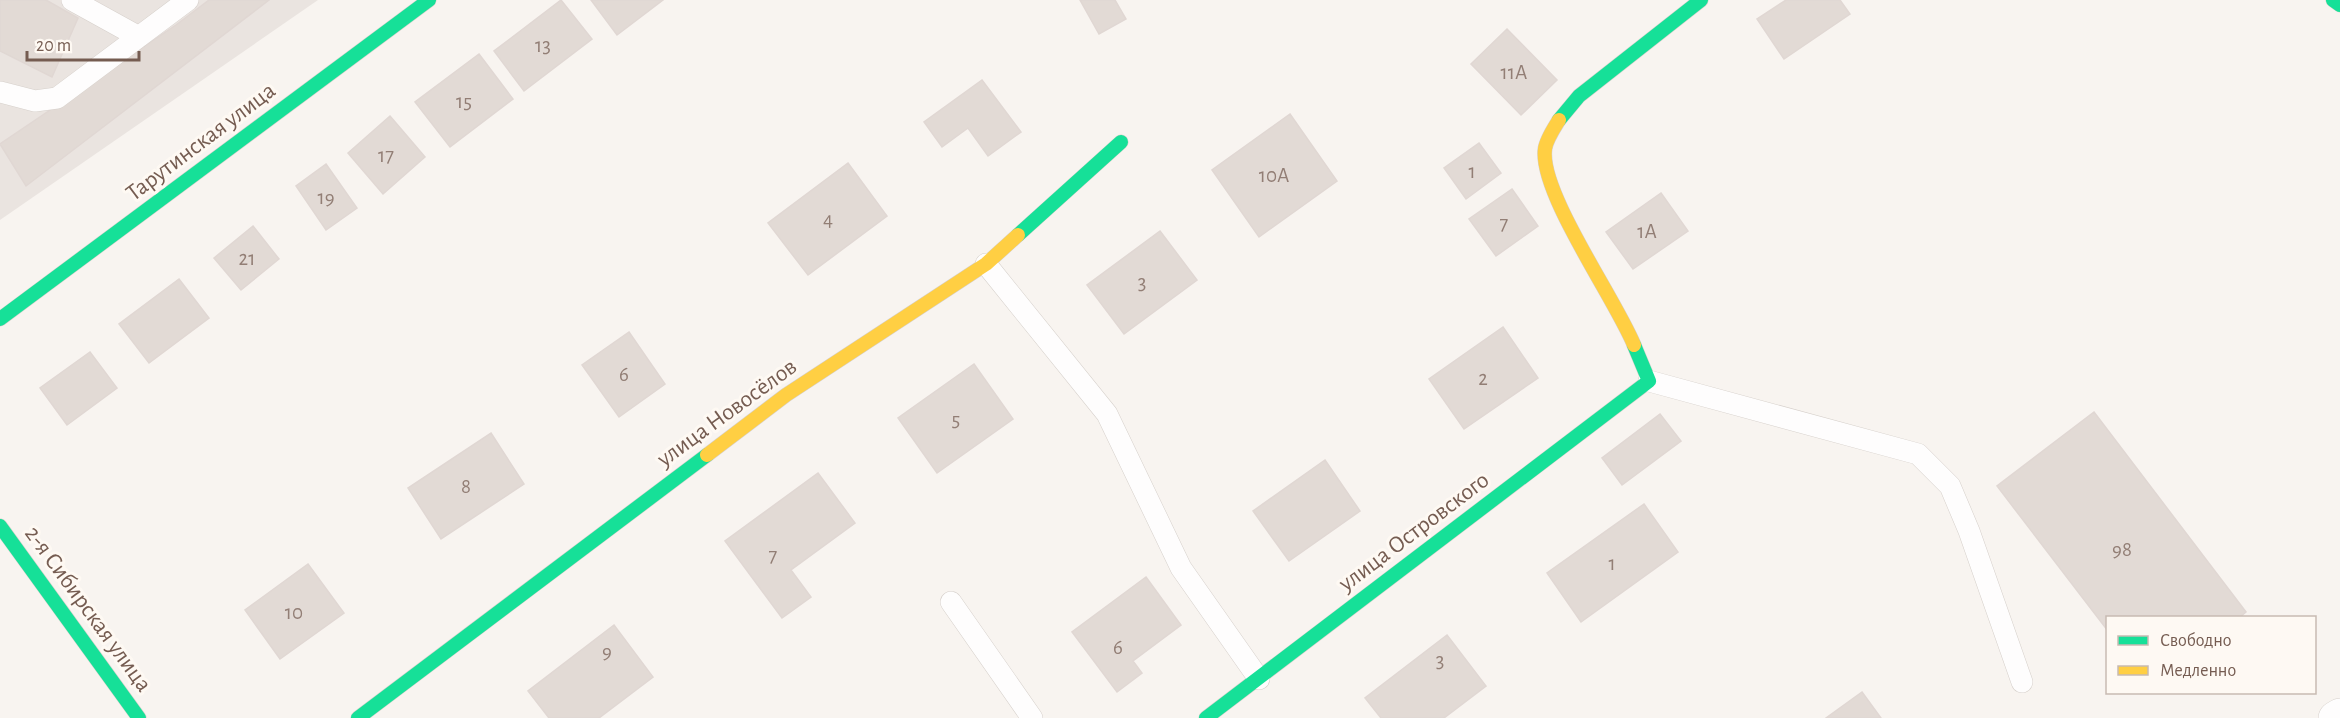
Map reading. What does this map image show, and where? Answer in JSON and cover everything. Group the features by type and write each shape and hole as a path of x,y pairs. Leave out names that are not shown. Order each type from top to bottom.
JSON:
{"street":[{"name":"Тарутинская улица","path":"0,320 429,0"},
{"path":"1649,381 1631,337 1568,221 1547,173 1545,148 1558,121 1579,96 1701,0"},
{"path":"2333,0 2340,5"},
{"name":"улица Новосёлов","path":"358,718 786,395 986,264 1121,142"},
{"name":"улица Островского","path":"1206,718 1649,381"},
{"name":"2-я Сибирская улица","path":"0,526 139,718"},
{"path":"2335,718 2340,715"}],"lane":[{"path":"72,0 139,37"},
{"path":"0,92 35,100 57,98 188,0"},
{"path":"986,264 1107,414 1181,568 1259,679"},
{"path":"1649,381 1918,454 1950,486 2022,682"},
{"path":"951,603 1032,718"}],"shaded area":[{"path":"0,0 318,0 0,220"}],"building":[{"path":"0,0 46,0 78,18 52,77 0,51"},
{"path":"209,0 269,0 26,186 0,144 176,25"},
{"path":"561,0 592,39 524,91 494,51"},
{"path":"591,0 663,0 617,35"},
{"path":"1080,0 1115,0 1126,19 1099,34"},
{"path":"1786,0 1840,0 1850,14 1784,59 1757,19"},
{"path":"1507,29 1557,80 1521,115 1471,64"},
{"path":"479,54 513,99 450,147 415,102"},
{"path":"982,80 1021,132 988,156 968,128 942,147 924,122"},
{"path":"1290,114 1337,181 1259,237 1212,170"},
{"path":"390,116 425,157 383,194 348,153"},
{"path":"1479,143 1501,173 1466,199 1444,168"},
{"path":"848,163 887,216 808,275 768,223"},
{"path":"326,164 357,208 326,230 296,186"},
{"path":"1512,189 1538,226 1496,256 1469,219"},
{"path":"1661,193 1688,231 1633,269 1606,232"},
{"path":"253,226 279,259 241,290 214,258"},
{"path":"1160,231 1197,280 1124,334 1087,285"},
{"path":"179,279 209,318 149,363 119,324"},
{"path":"1503,327 1538,378 1464,429 1429,379"},
{"path":"629,332 665,384 619,417 582,365"},
{"path":"90,352 117,388 67,425 40,388"},
{"path":"974,364 1013,419 937,473 898,418"},
{"path":"2094,412 2246,612 2241,616 2106,616 2106,628 1997,486"},
{"path":"1660,414 1681,441 1622,485 1602,458"},
{"path":"491,433 524,484 441,539 408,488"},
{"path":"1325,460 1360,511 1289,561 1253,511"},
{"path":"818,473 855,523 791,570 811,597 782,618 725,541"},
{"path":"1644,504 1678,552 1581,622 1547,573"},
{"path":"308,564 344,613 280,659 245,610"},
{"path":"1146,577 1181,625 1133,661 1142,673 1117,692 1072,632"},
{"path":"614,625 653,677 599,718 549,718 528,691"},
{"path":"1447,635 1486,686 1444,718 1381,718 1365,698"},
{"path":"1862,692 1881,718 1826,718"}],"traffic: fast":[{"path":"0,319 429,0"},
{"path":"1559,120 1579,96 1701,0"},
{"path":"2333,0 2340,5"},
{"path":"1018,235 1121,142"},
{"path":"1206,718 1649,381 1634,345"},
{"path":"358,718 707,455"},
{"path":"0,526 139,718"}],"traffic: slow":[{"path":"1559,120 1545,149 1546,168 1566,218 1634,345"},
{"path":"707,455 786,395 986,264 1018,235"}]}
